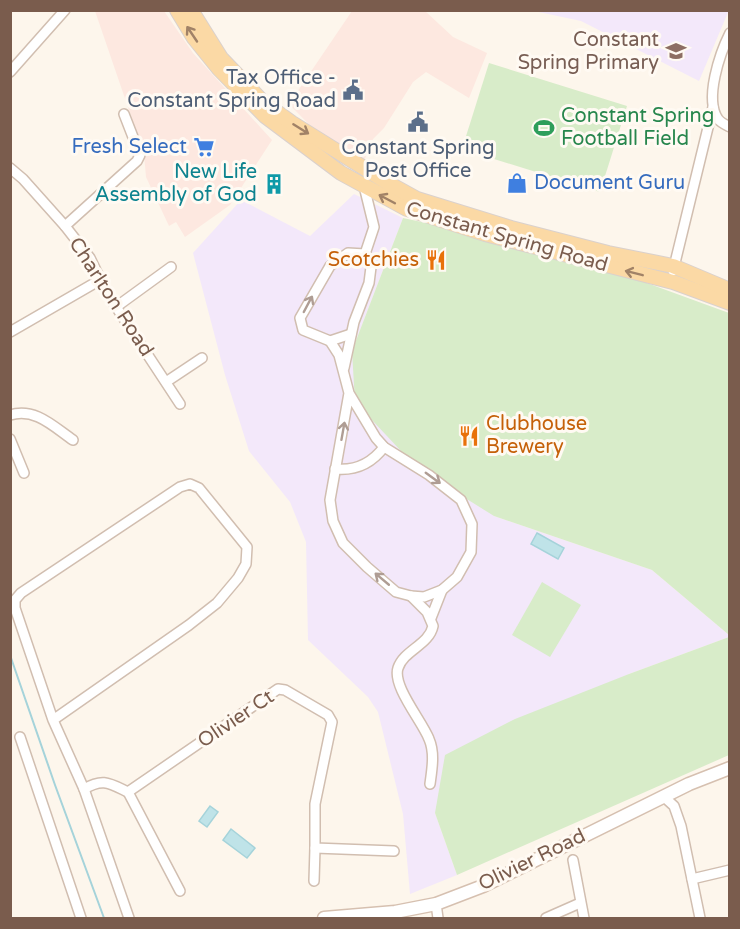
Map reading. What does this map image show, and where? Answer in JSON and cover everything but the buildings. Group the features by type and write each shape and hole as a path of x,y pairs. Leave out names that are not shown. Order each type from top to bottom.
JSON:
{"main road":[{"name":"Constant Spring Road","path":"177,10 194,38 219,69 265,116 341,173 407,209 485,234 673,282 729,303"},
{"name":"Constant Spring Road","path":"191,10 221,58 264,102 292,123 388,183 417,198 511,228 608,253 673,266 729,290"},
{"name":"Olivier Road","path":"324,918 395,912 436,904 483,886 663,796 729,768"}],"street":[{"path":"10,72 65,10"},
{"path":"673,282 673,266 713,107 713,83 729,33"},
{"path":"713,107 719,120 729,127"},
{"path":"64,226 137,161 140,155 124,114"},
{"name":"Charlton Road","path":"10,168 23,178 90,258 116,307 180,404"},
{"path":"344,368 351,334 369,283 371,267 365,254 374,227 364,186"},
{"path":"349,393 330,500 333,521 343,543 396,592 424,597 442,590 457,577 471,552 472,524 461,500 429,475 384,447 376,438 349,393 339,355 330,341 303,330 300,318 330,266 348,253 365,254"},
{"path":"116,307 171,267"},
{"path":"10,332 100,280"},
{"path":"330,341 351,334"},
{"path":"166,382 202,358"},
{"path":"10,415 21,412 29,413 73,440"},
{"path":"10,439 24,473"},
{"path":"335,469 353,470 378,456 384,447"},
{"path":"53,720 189,625 217,603 238,579 246,564 247,547 199,488 190,484 180,488 21,593 15,600 15,608 53,720 84,789 129,918"},
{"path":"431,618 442,590"},
{"path":"411,596 431,618 433,626 432,632 404,659 398,668 398,681 429,739 433,755 430,784"},
{"name":"Olivier Ct","path":"128,792 278,689 285,690 328,715 332,722 315,804 315,848"},
{"path":"20,737 81,918"},
{"path":"84,789 105,782 128,792 180,891"},
{"path":"663,796 674,806 681,826 700,918"},
{"path":"314,880 315,848 394,851"},
{"path":"573,860 584,918"},
{"path":"692,879 729,870"},
{"path":"546,918 580,903"},
{"path":"436,904 438,918"}],"shaded area":[{"name":"Constant Spring Primary","path":"729,10 699,81 581,21 534,11"},
{"path":"95,11 164,11 193,53 272,140 230,205 185,237 176,222 169,226 146,177 144,154"},
{"name":"Tax Office - Constant Spring Road","path":"352,11 425,11 453,37 487,53 469,98 426,72 413,82 384,128 373,139 361,168 350,166 289,104"},
{"path":"354,194 403,218 352,351 494,516 652,570 729,635 729,637 629,674 435,813 457,875 410,894 403,814 378,712 368,697 308,640 306,542 290,502 249,451 225,375 193,253 241,200 310,236"}],"green space":[{"name":"Constant Spring Football Field","path":"489,63 627,106 600,192 462,149"},
{"path":"403,218 538,247 592,263 729,313 729,635 652,570 494,516 417,468 355,402 352,351"},
{"path":"542,582 581,605 550,657 512,635"},
{"path":"729,637 729,755 457,875 435,813 445,755 515,719"}],"water":[{"path":"537,533 564,548 558,559 531,544"},
{"path":"210,806 218,812 207,827 199,821"},
{"path":"231,829 255,848 247,858 223,840"}],"waterway":[{"path":"10,655 104,918"}],"place":[{"name":"Constant Spring Primary","path":"676,51"},
{"name":"Tax Office - Constant Spring Road","path":"353,90"},
{"name":"Constant Spring Post Office","path":"418,122"},
{"name":"Constant Spring Football Field","path":"544,128"},
{"name":"Fresh Select","path":"204,147"},
{"name":"Document Guru","path":"517,183"},
{"name":"New Life Assembly of God","path":"274,184"},
{"name":"Scotchies","path":"436,260"},
{"name":"Clubhouse Brewery","path":"469,436"}]}
